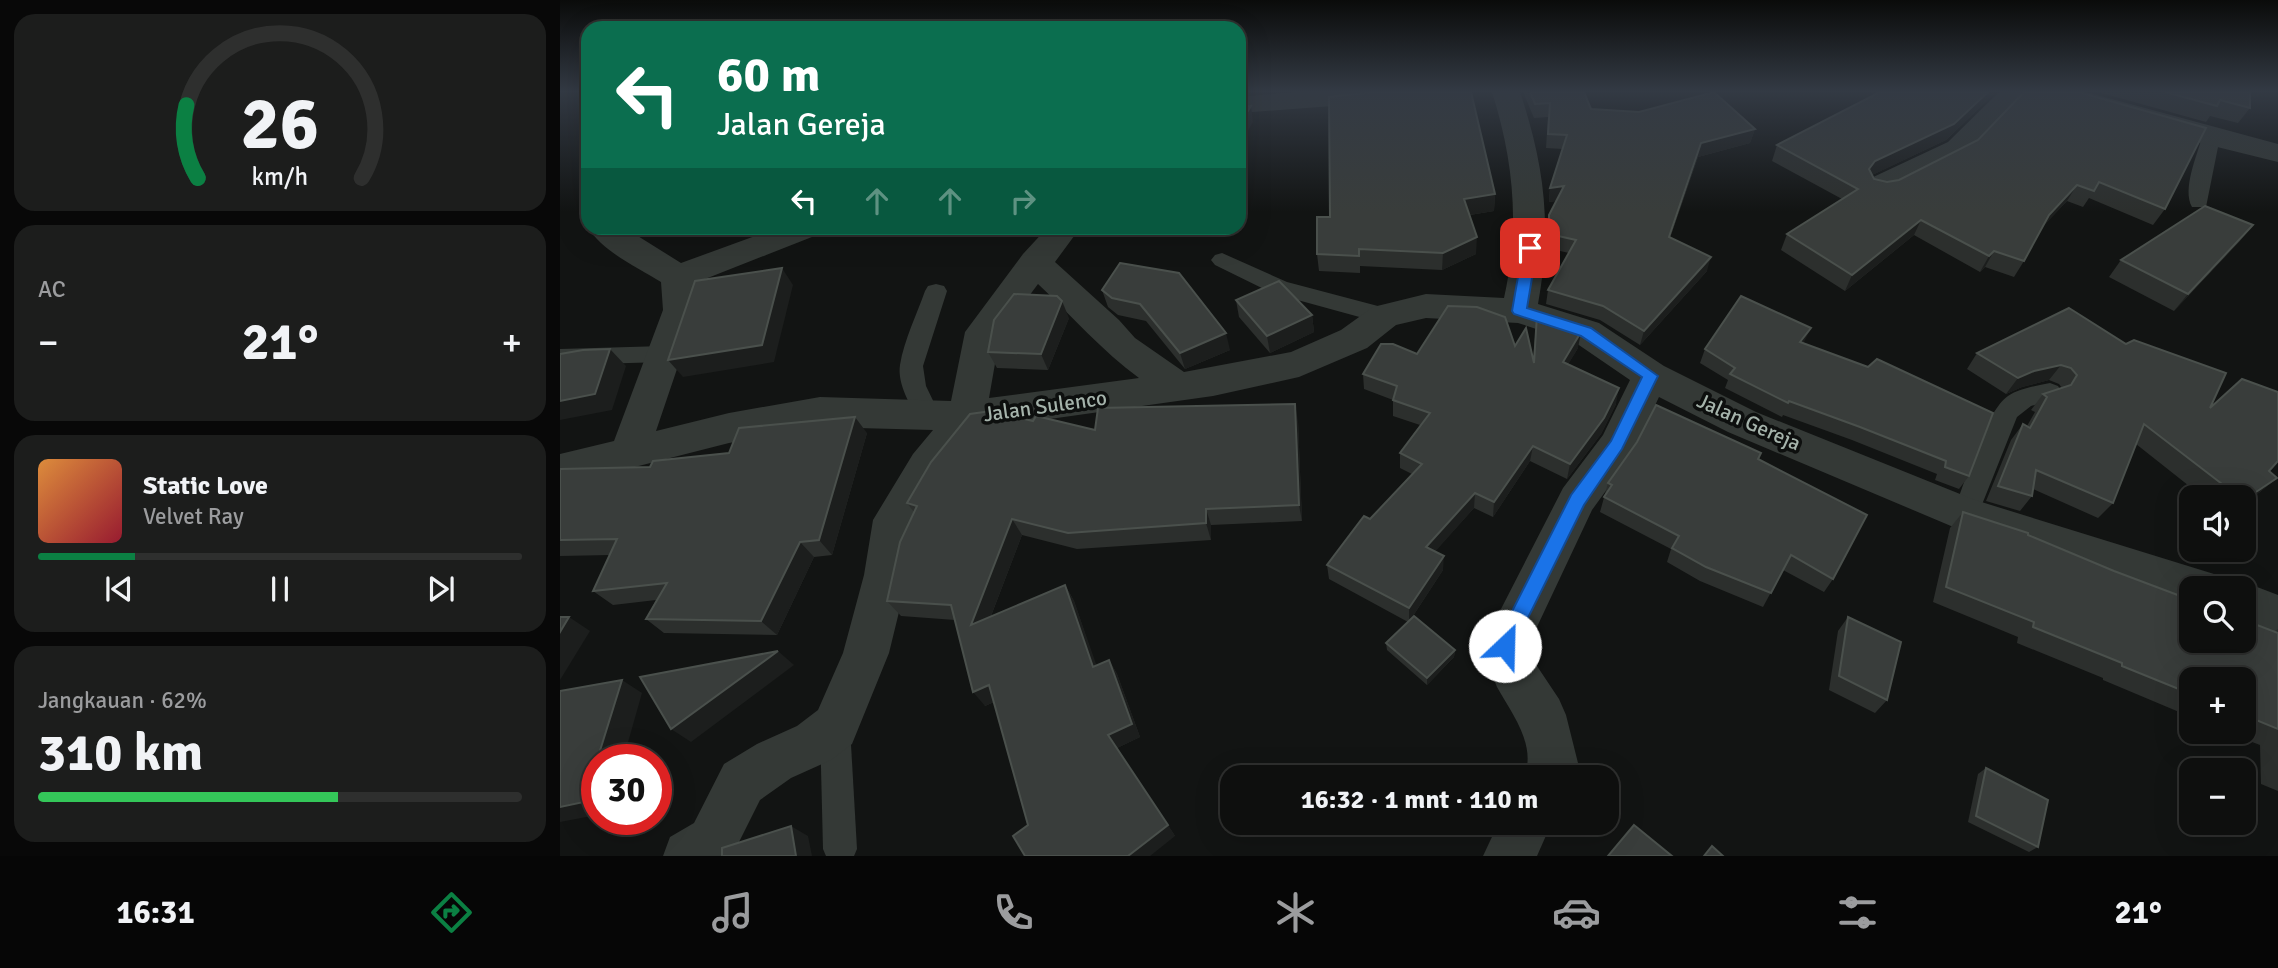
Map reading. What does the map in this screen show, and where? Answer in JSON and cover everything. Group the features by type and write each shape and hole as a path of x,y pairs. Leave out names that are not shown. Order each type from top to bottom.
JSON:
{"street":[{"path":"1518,132 1529,171 1532,209 1528,274 1519,311"},
{"path":"1880,186 1958,148 1974,132"},
{"path":"2193,132 2278,153"},
{"path":"614,235 678,277"},
{"path":"678,277 788,235"},
{"path":"689,856 712,841 742,782 774,761 814,743 835,727 866,653 886,575 894,520 927,465 983,332 1058,235"},
{"path":"1035,262 1107,329 1122,347 1178,387"},
{"path":"628,455 680,310 678,277"},
{"name":"Jalan Sulenco","path":"560,470 729,428 820,412 948,416 1178,387 1299,364 1354,339 1385,316 1426,306 1519,311"},
{"name":"Jalan Gereja","path":"1519,311 1586,332 1651,376 1742,422 1966,514 2179,582"},
{"path":"1554,765 1542,715 1514,672 1505,646 1577,500 1617,444 1651,376"},
{"path":"2256,607 2278,617"},
{"path":"1509,856 1520,835"}],"lane":[{"path":"2199,203 2198,191 2211,137"},
{"path":"1222,260 1280,288 1385,316"},
{"path":"936,291 911,366 914,386 948,416"},
{"path":"560,357 664,354"},
{"path":"1966,514 2011,405 2031,396 2050,392"},
{"path":"835,727 840,849"}],"building":[{"path":"1329,132 1480,132 1495,194 1464,199 1477,237 1443,253 1359,249 1359,256 1317,254 1317,217 1330,217"},
{"path":"1744,132 1701,143 1669,237 1711,257 1644,331 1603,306 1548,290 1576,240 1549,234 1549,215 1564,186 1550,188 1567,135 1548,134"},
{"path":"1802,132 1937,132 1875,161 1869,169 1874,179 1887,182 1899,180 1978,140 1986,132 2204,132 2165,209 2099,182 2094,191 2077,185 2049,215 2024,261 1994,251 1989,256 1921,220 1852,275 1787,234 1858,189 1777,145"},
{"path":"2205,206 2253,225 2188,294 2121,260"},
{"path":"1120,263 1179,273 1226,333 1180,353 1140,304 1112,298 1102,290"},
{"path":"782,268 762,345 668,360 695,281"},
{"path":"1279,281 1312,315 1267,336 1236,300"},
{"path":"1014,294 1057,296 1062,301 1041,354 988,352 994,320"},
{"path":"1741,296 1811,328 1800,342 1868,367 1877,359 1993,413 1969,476 1945,467 1946,461 1860,427 1789,401 1788,403 1730,374 1735,368 1705,349"},
{"path":"1448,306 1477,307 1505,317 1515,346 1526,328 1534,363 1537,315 1581,332 1563,362 1619,388 1604,418 1570,464 1533,446 1494,502 1475,493 1426,547 1444,556 1409,608 1327,565 1364,516 1370,519 1422,464 1400,453 1430,413 1393,400 1397,386 1363,374 1381,344 1393,344 1417,354"},
{"path":"2069,308 2126,344 2134,340 2226,373 2210,408 2242,379 2278,392 2278,461 2269,471 2277,478 2256,492 2256,485 2223,485 2144,424 2113,503 2036,470 2032,496 1998,486 2023,424 2030,428 2047,397 2043,394 2071,385 2077,375 2071,368 2061,365 2018,378 1977,353"},
{"path":"610,349 595,394 560,401 560,354"},
{"path":"1295,404 1299,505 1206,509 1206,523 1068,533 1012,519 971,625 1065,585 1093,667 1109,660 1132,724 1108,735 1168,825 1128,856 1025,856 1013,836 1028,825 989,685 973,692 951,605 887,601 900,542 917,506 907,503 931,462 970,414 991,411 1033,421 1036,416 1095,430 1098,408"},
{"path":"1656,405 1761,453 1758,459 1867,515 1833,579 1791,555 1771,593 1706,567 1672,548 1679,536 1604,497 1612,485 1608,483 1637,442"},
{"path":"855,417 819,540 800,542 761,621 646,619 667,583 593,591 617,539 560,540 560,469 650,467 653,461 729,453 739,428"},
{"path":"1963,512 2028,533 2114,571 2179,595 2179,653 2256,653 2256,625 2278,633 2278,729 2256,720 2256,667 2179,667 2179,689 2033,627 2034,622 1946,587"},
{"path":"1414,616 1455,650 1427,678 1386,643"},
{"path":"560,617 569,617 560,632"},
{"path":"1848,617 1901,642 1887,700 1839,676"},
{"path":"778,651 671,729 640,677"},
{"path":"622,680 602,744 581,744 581,803 560,807 560,691"},
{"path":"1986,768 2048,800 2038,847 1976,816"},
{"path":"1634,825 1672,856 1608,856"},
{"path":"791,826 796,856 722,856 722,848"},
{"path":"1712,846 1723,856 1704,856"}],"route":[{"path":"1505,646 1518,615 1545,570 1577,500 1617,444 1651,376 1586,332 1519,311 1528,274 1530,248"}]}
